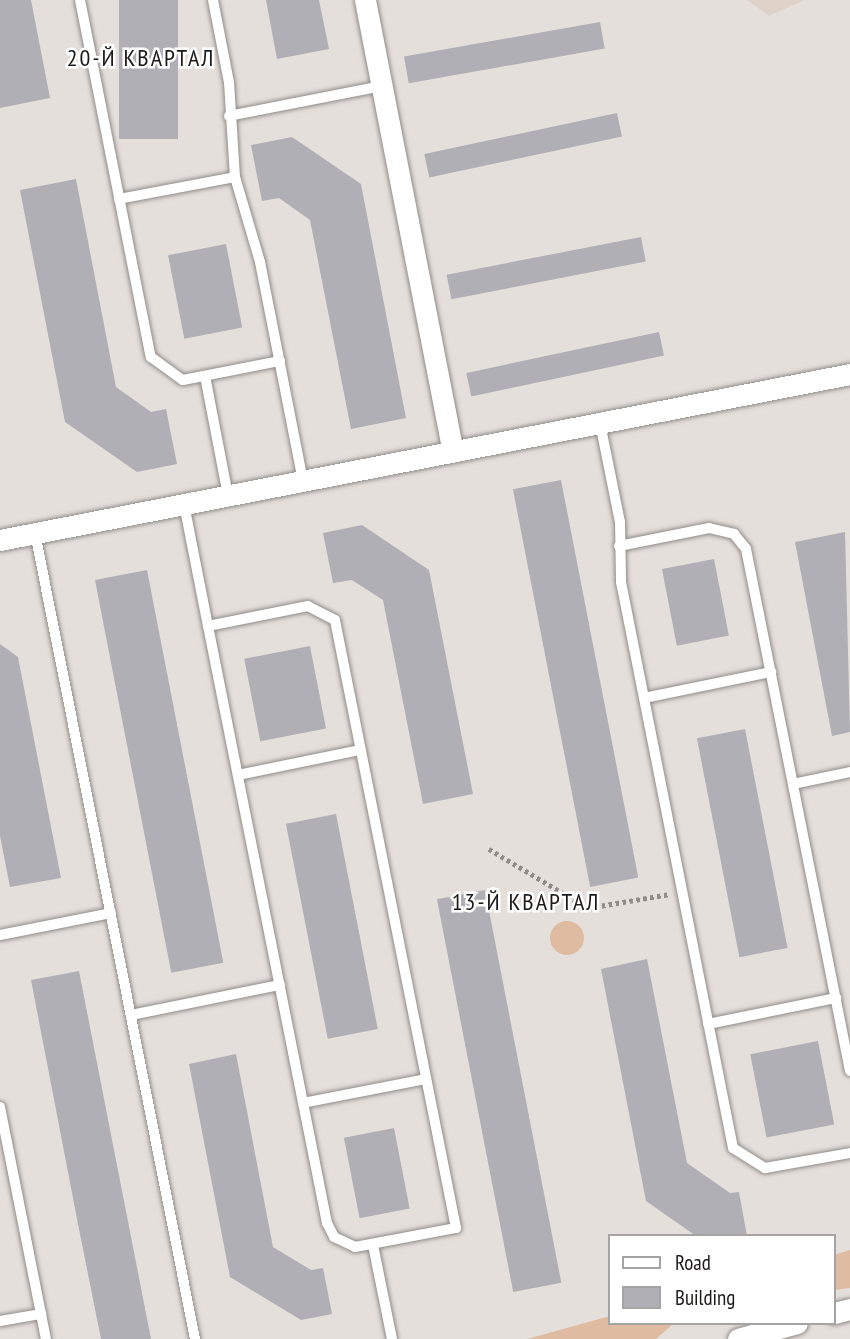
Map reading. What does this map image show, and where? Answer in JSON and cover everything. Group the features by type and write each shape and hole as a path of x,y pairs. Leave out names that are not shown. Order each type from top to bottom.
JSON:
{"street":[{"path":"365,0 453,452"},
{"path":"0,540 850,374"},
{"path":"738,1339 790,1325"}],"lane":[{"path":"80,0 151,357 173,377 205,376 279,361"},
{"path":"213,0 235,177 279,361 303,481"},
{"path":"229,116 382,86"},
{"path":"119,199 235,177"},
{"path":"205,376 228,496"},
{"path":"600,423 644,698 733,1148 745,1161 777,1168 850,1153"},
{"path":"184,504 208,626 280,985 327,1223 344,1244 373,1245 456,1228 330,613 308,606 208,626"},
{"path":"619,546 709,528 734,534 746,549 850,1071"},
{"path":"36,533 195,1339"},
{"path":"644,698 771,672"},
{"path":"238,775 360,750"},
{"path":"793,784 850,772"},
{"path":"0,935 111,913"},
{"path":"131,1015 280,985"},
{"path":"708,1024 836,998"},
{"path":"303,1103 426,1079"},
{"path":"0,1107 5,1163 46,1339"},
{"path":"373,1245 392,1339"},
{"path":"0,1321 41,1314"}],"path":[{"path":"489,849 588,908 682,892"}],"shaded area":[{"path":"747,0 805,0 769,16"},
{"path":"567,921 579,926 584,938 579,950 567,955 555,950 550,938 555,926"},
{"path":"850,1250 850,1288 836,1290 836,1254"},
{"path":"608,1317 608,1325 672,1325 656,1339 527,1339"}],"building":[{"path":"0,0 31,0 50,98 0,108"},
{"path":"119,0 178,0 178,139 119,139"},
{"path":"266,0 319,0 329,49 277,59"},
{"path":"600,22 605,49 409,83 404,57"},
{"path":"617,113 622,136 429,177 424,154"},
{"path":"292,137 361,184 406,418 351,429 310,220 279,198 262,201 251,145"},
{"path":"76,179 116,387 151,412 166,409 177,464 137,472 65,422 20,190"},
{"path":"641,237 646,262 451,299 447,275"},
{"path":"226,244 242,327 184,339 168,255"},
{"path":"659,332 664,355 471,396 466,373"},
{"path":"561,480 638,878 590,887 513,489"},
{"path":"362,525 429,570 473,794 423,804 383,600 352,580 333,583 323,533"},
{"path":"845,532 850,732 832,736 795,542"},
{"path":"714,559 729,636 677,646 662,569"},
{"path":"147,570 223,963 171,973 95,580"},
{"path":"0,644 18,657 61,878 10,887 0,836"},
{"path":"310,646 326,728 260,741 244,659"},
{"path":"745,729 788,948 739,957 697,738"},
{"path":"336,814 378,1029 328,1039 286,824"},
{"path":"485,890 561,1283 513,1292 437,899"},
{"path":"647,959 687,1163 730,1193 739,1192 747,1234 693,1234 646,1201 601,969"},
{"path":"79,971 151,1339 101,1339 78,1224 31,980"},
{"path":"818,1041 834,1124 766,1138 750,1054"},
{"path":"236,1054 273,1247 311,1270 323,1268 332,1314 301,1320 230,1277 189,1064"},
{"path":"394,1128 410,1208 360,1218 344,1138"}],"district":[{"name":"20-Й КВАРТАЛ","path":"141,58"},
{"name":"13-Й КВАРТАЛ","path":"526,902"}]}
